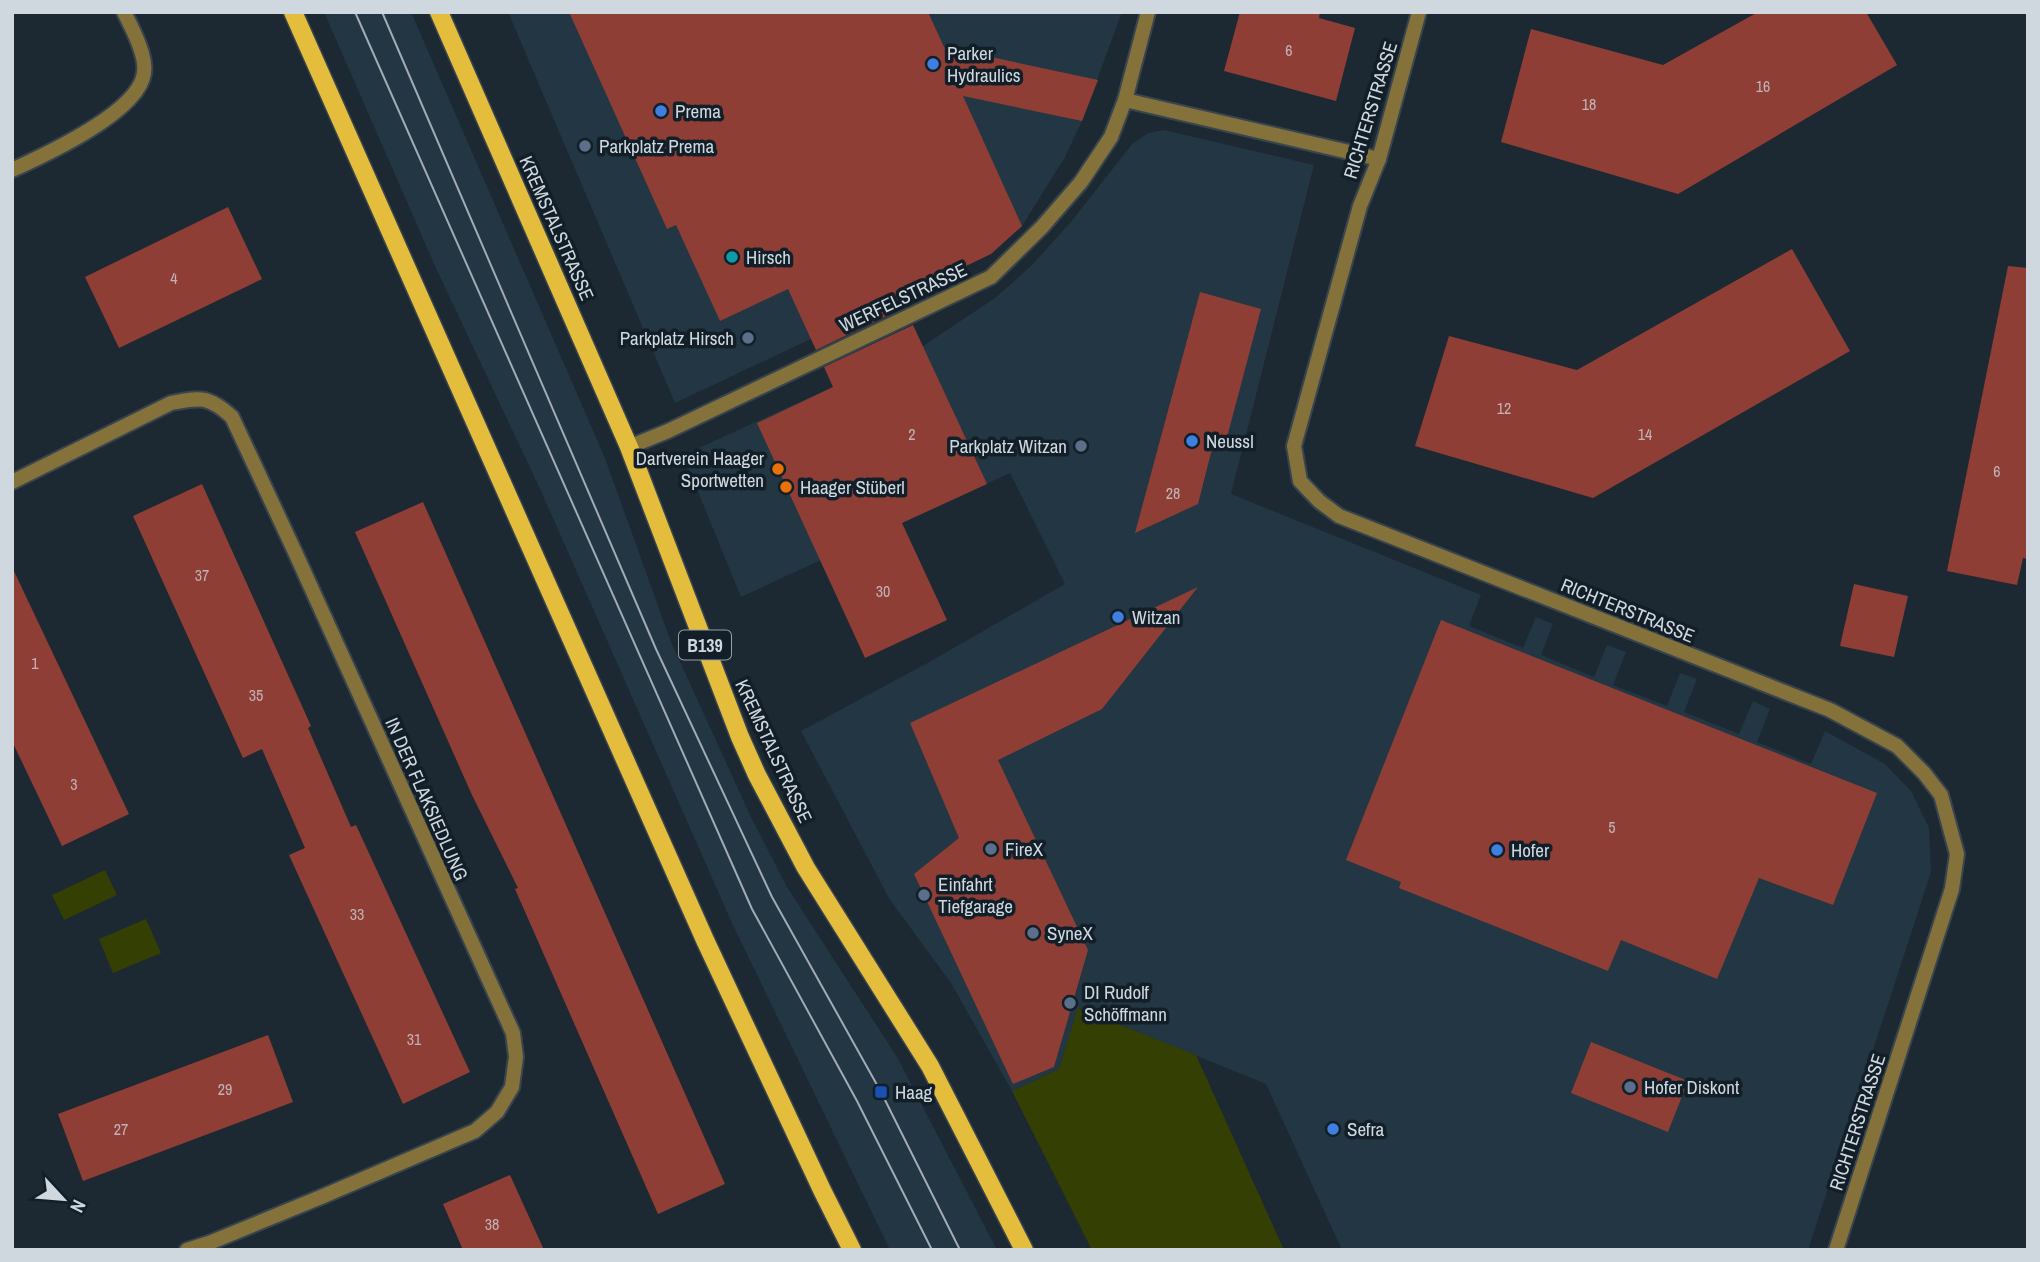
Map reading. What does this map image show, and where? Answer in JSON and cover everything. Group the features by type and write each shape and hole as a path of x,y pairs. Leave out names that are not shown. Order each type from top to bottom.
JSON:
{"main road":[{"path":"293,12 705,940 852,1250"},
{"name":"KREMSTALSTRASSE","path":"439,12 629,447 757,775 806,868 930,1066 1024,1250"}],"street":[{"path":"12,170 68,143 117,112 135,92 144,74 142,54 124,12"},
{"name":"WERFELSTRASSE","path":"629,447 991,277 1042,227 1081,182 1111,137 1125,100 1148,12"},
{"name":"RICHTERSTRASSE","path":"1419,12 1379,159 1360,206 1294,446 1300,481 1319,501 1339,516 1830,710 1897,746 1941,795 1957,854 1952,889 1836,1250"},
{"path":"1125,100 1379,159"},
{"name":"IN DER FLAKSIEDLUNG","path":"12,482 171,404 195,398 216,403 232,417 513,1033 516,1058 512,1087 497,1112 475,1131 321,1197 187,1250"}],"shaded area":[{"path":"324,12 411,12 605,458 671,642 751,817 787,887 897,1057 997,1250 890,1250 732,923 541,491 435,266"},
{"path":"508,12 1122,12 1082,121 1065,157 1022,226 991,254 675,403"},
{"name":"Hofer","path":"1164,130 1314,165 1231,494 1481,595 1469,626 1523,648 1536,617 1553,624 1541,655 1594,677 1607,645 1626,652 1613,685 1667,706 1680,673 1697,679 1684,712 1739,734 1753,701 1770,709 1757,742 1811,764 1825,731 1885,764 1911,791 1929,828 1931,872 1808,1250 1342,1250 1266,1084 1079,1008 1059,1069 1012,1091 951,983 890,900 801,731 1065,584 1010,473 741,597 683,455 923,346 995,298 1030,267 1071,222 1132,144 1148,133"}],"green space":[{"path":"105,870 117,895 64,920 52,895"},
{"path":"146,919 161,953 113,973 99,939"},
{"path":"1078,1008 1196,1055 1284,1250 1092,1250 1012,1091 1059,1069"}],"building":[{"path":"569,12 928,12 944,47 1098,80 1082,121 963,96 1022,226 991,254 901,297 905,307 816,350 788,289 720,321 676,225 667,229"},
{"path":"1240,12 1320,12 1319,18 1355,28 1336,101 1224,71"},
{"path":"1758,12 1866,12 1897,65 1678,194 1501,142 1531,29 1663,65"},
{"path":"228,207 262,279 119,348 85,277"},
{"path":"1792,249 1850,351 1593,498 1415,446 1449,336 1577,370"},
{"path":"2008,266 2028,268 2028,559 2023,558 2017,585 1947,571"},
{"path":"1200,292 1261,309 1226,441 1215,437 1198,504 1135,533"},
{"path":"913,325 987,484 902,523 947,620 865,658 757,423 833,387 824,367"},
{"path":"202,484 311,726 308,728 351,827 356,825 470,1072 403,1104 289,855 305,848 262,749 243,758 133,516"},
{"path":"423,502 725,1184 658,1214 515,889 518,888 472,795 355,532"},
{"path":"12,567 129,814 62,846 12,741"},
{"path":"1854,584 1908,596 1894,657 1840,646"},
{"path":"1198,587 1102,709 998,760 1088,950 1054,1067 1013,1084 914,874 959,838 910,723"},
{"path":"1441,620 1877,793 1833,905 1759,878 1717,979 1621,940 1608,971 1399,888 1401,882 1346,860"},
{"path":"268,1035 293,1102 83,1181 58,1114"},
{"name":"Hofer Diskont","path":"1591,1042 1688,1081 1668,1132 1571,1093"},
{"path":"510,1175 544,1250 463,1250 443,1204"}],"tram line":[{"path":"355,12 752,909 857,1101 932,1250"},
{"path":"382,12 656,649 772,897 881,1092 960,1250"}],"place":[{"name":"Parker Hydraulics","path":"933,64"},
{"name":"Prema","path":"661,111"},
{"name":"Parkplatz Prema","path":"585,146"},
{"name":"Hirsch","path":"732,257"},
{"name":"Parkplatz Hirsch","path":"748,338"},
{"name":"Neussl","path":"1192,441"},
{"name":"Parkplatz Witzan","path":"1081,446"},
{"name":"Dartverein Haager Sportwetten","path":"778,469"},
{"name":"Haager Stüberl","path":"786,487"},
{"name":"Witzan","path":"1118,617"},
{"name":"FireX","path":"991,849"},
{"name":"Hofer","path":"1497,850"},
{"name":"Einfahrt Tiefgarage","path":"924,895"},
{"name":"SyneX","path":"1033,933"},
{"name":"DI Rudolf Schöffmann","path":"1070,1003"},
{"name":"Hofer Diskont","path":"1630,1087"},
{"name":"Haag","path":"881,1092"},
{"name":"Sefra","path":"1333,1129"}]}
